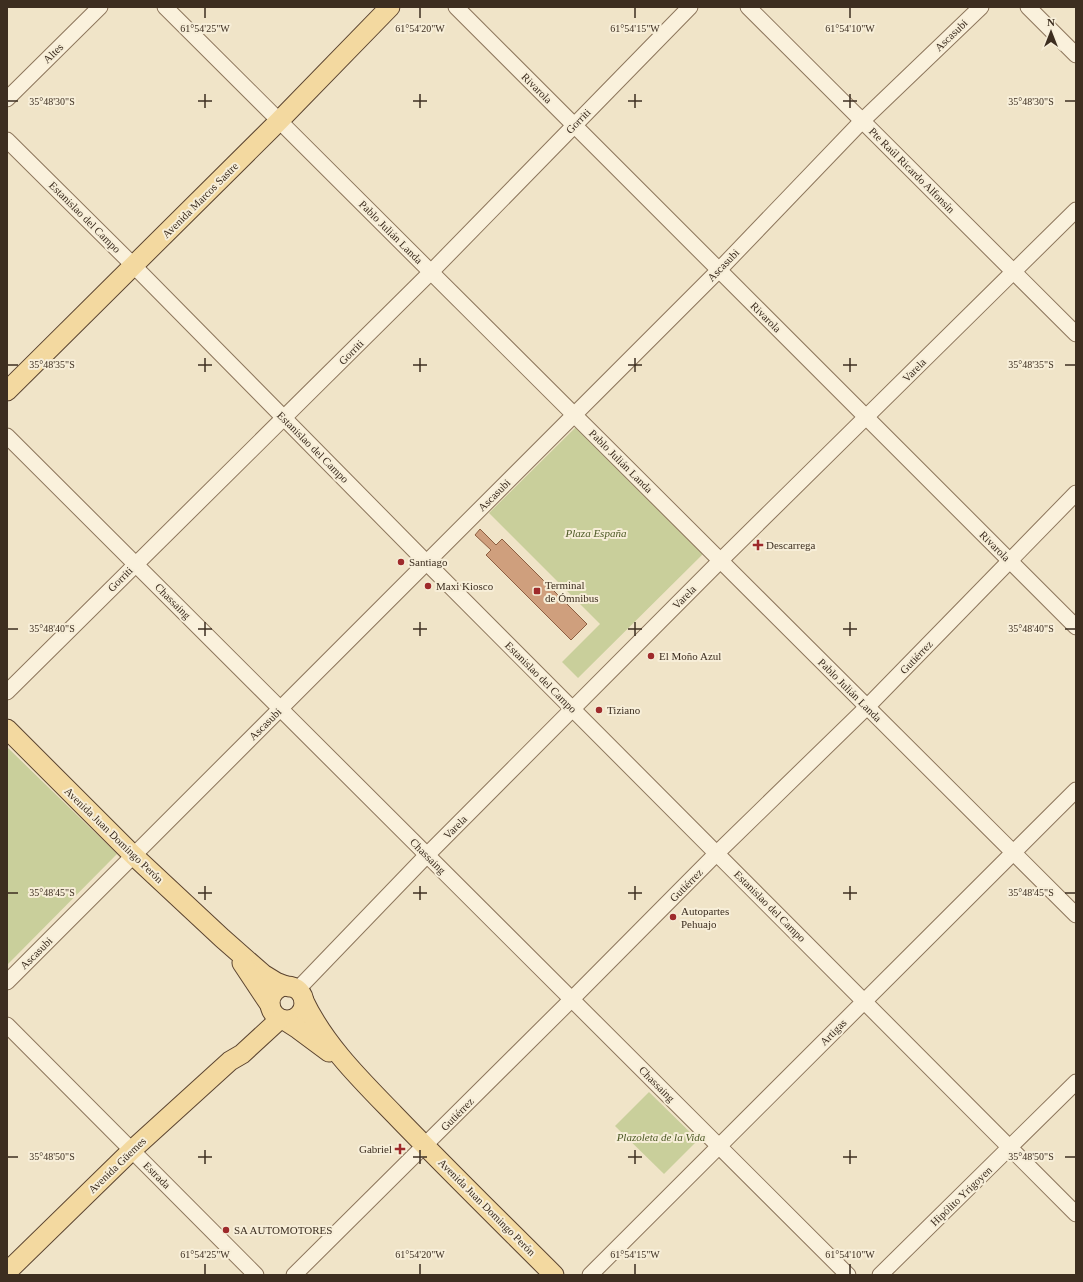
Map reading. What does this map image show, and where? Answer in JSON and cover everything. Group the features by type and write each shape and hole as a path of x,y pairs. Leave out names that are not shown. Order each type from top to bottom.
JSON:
{"main road":[{"name":"Avenida Marcos Sastre","path":"7,391 279,121 390,7"},
{"name":"Avenida Juan Domingo Perón","path":"7,729 133,855 222,938 263,974 296,993 312,1019 352,1070 424,1146 554,1275"},
{"name":"Avenida Juan Domingo Perón","path":"222,938 243,963 276,1013 352,1070"},
{"path":"283,987 296,993 301,1013 297,1017 292,1020 276,1013 271,996 274,992 283,987"},
{"name":"Avenida Güemes","path":"7,1272 132,1150 230,1061 242,1054 276,1013"}],"street":[{"name":"Altes","path":"7,99 100,7"},
{"name":"Pablo Julián Landa","path":"165,7 1076,915"},
{"name":"Rivarola","path":"456,7 1076,627"},
{"name":"Gorriti","path":"7,692 431,272 690,7"},
{"name":"Pte Raúl Ricardo Alfonsín","path":"748,7 1076,334"},
{"name":"Ascasubi","path":"7,982 719,270 862,121 981,7"},
{"path":"1028,7 1076,55"},
{"name":"Estanislao del Campo","path":"7,140 1076,1214"},
{"name":"Varela","path":"296,993 427,855 720,561 1076,210"},
{"name":"Chassaing","path":"7,436 848,1275"},
{"name":"Gutiérrez","path":"294,1275 717,853 867,707 1076,493"},
{"name":"Artigas","path":"590,1275 1076,790"},
{"name":"Estrada","path":"7,1025 256,1275"},
{"name":"Hipólito Yrigoyen","path":"880,1275 1076,1082"}],"green space":[{"name":"Plaza España","path":"577,426 704,553 578,678 562,662 600,624 489,513"},
{"path":"7,747 117,854 7,965"},
{"name":"Plazoleta de la Vida","path":"649,1092 698,1140 664,1174 615,1126"}],"building":[{"path":"480,529 496,545 502,539 587,624 571,640 486,555 491,550 475,535"}],"place":[{"name":"Descarrega","path":"758,545"},
{"name":"Santiago","path":"401,562"},
{"name":"Maxi Kiosco","path":"428,586"},
{"name":"Terminal de Ómnibus","path":"537,591"},
{"name":"El Moño Azul","path":"651,656"},
{"name":"Tiziano","path":"599,710"},
{"name":"Autopartes Pehuajo","path":"673,917"},
{"name":"Gabriel","path":"400,1149"},
{"name":"SA AUTOMOTORES","path":"226,1230"}]}
